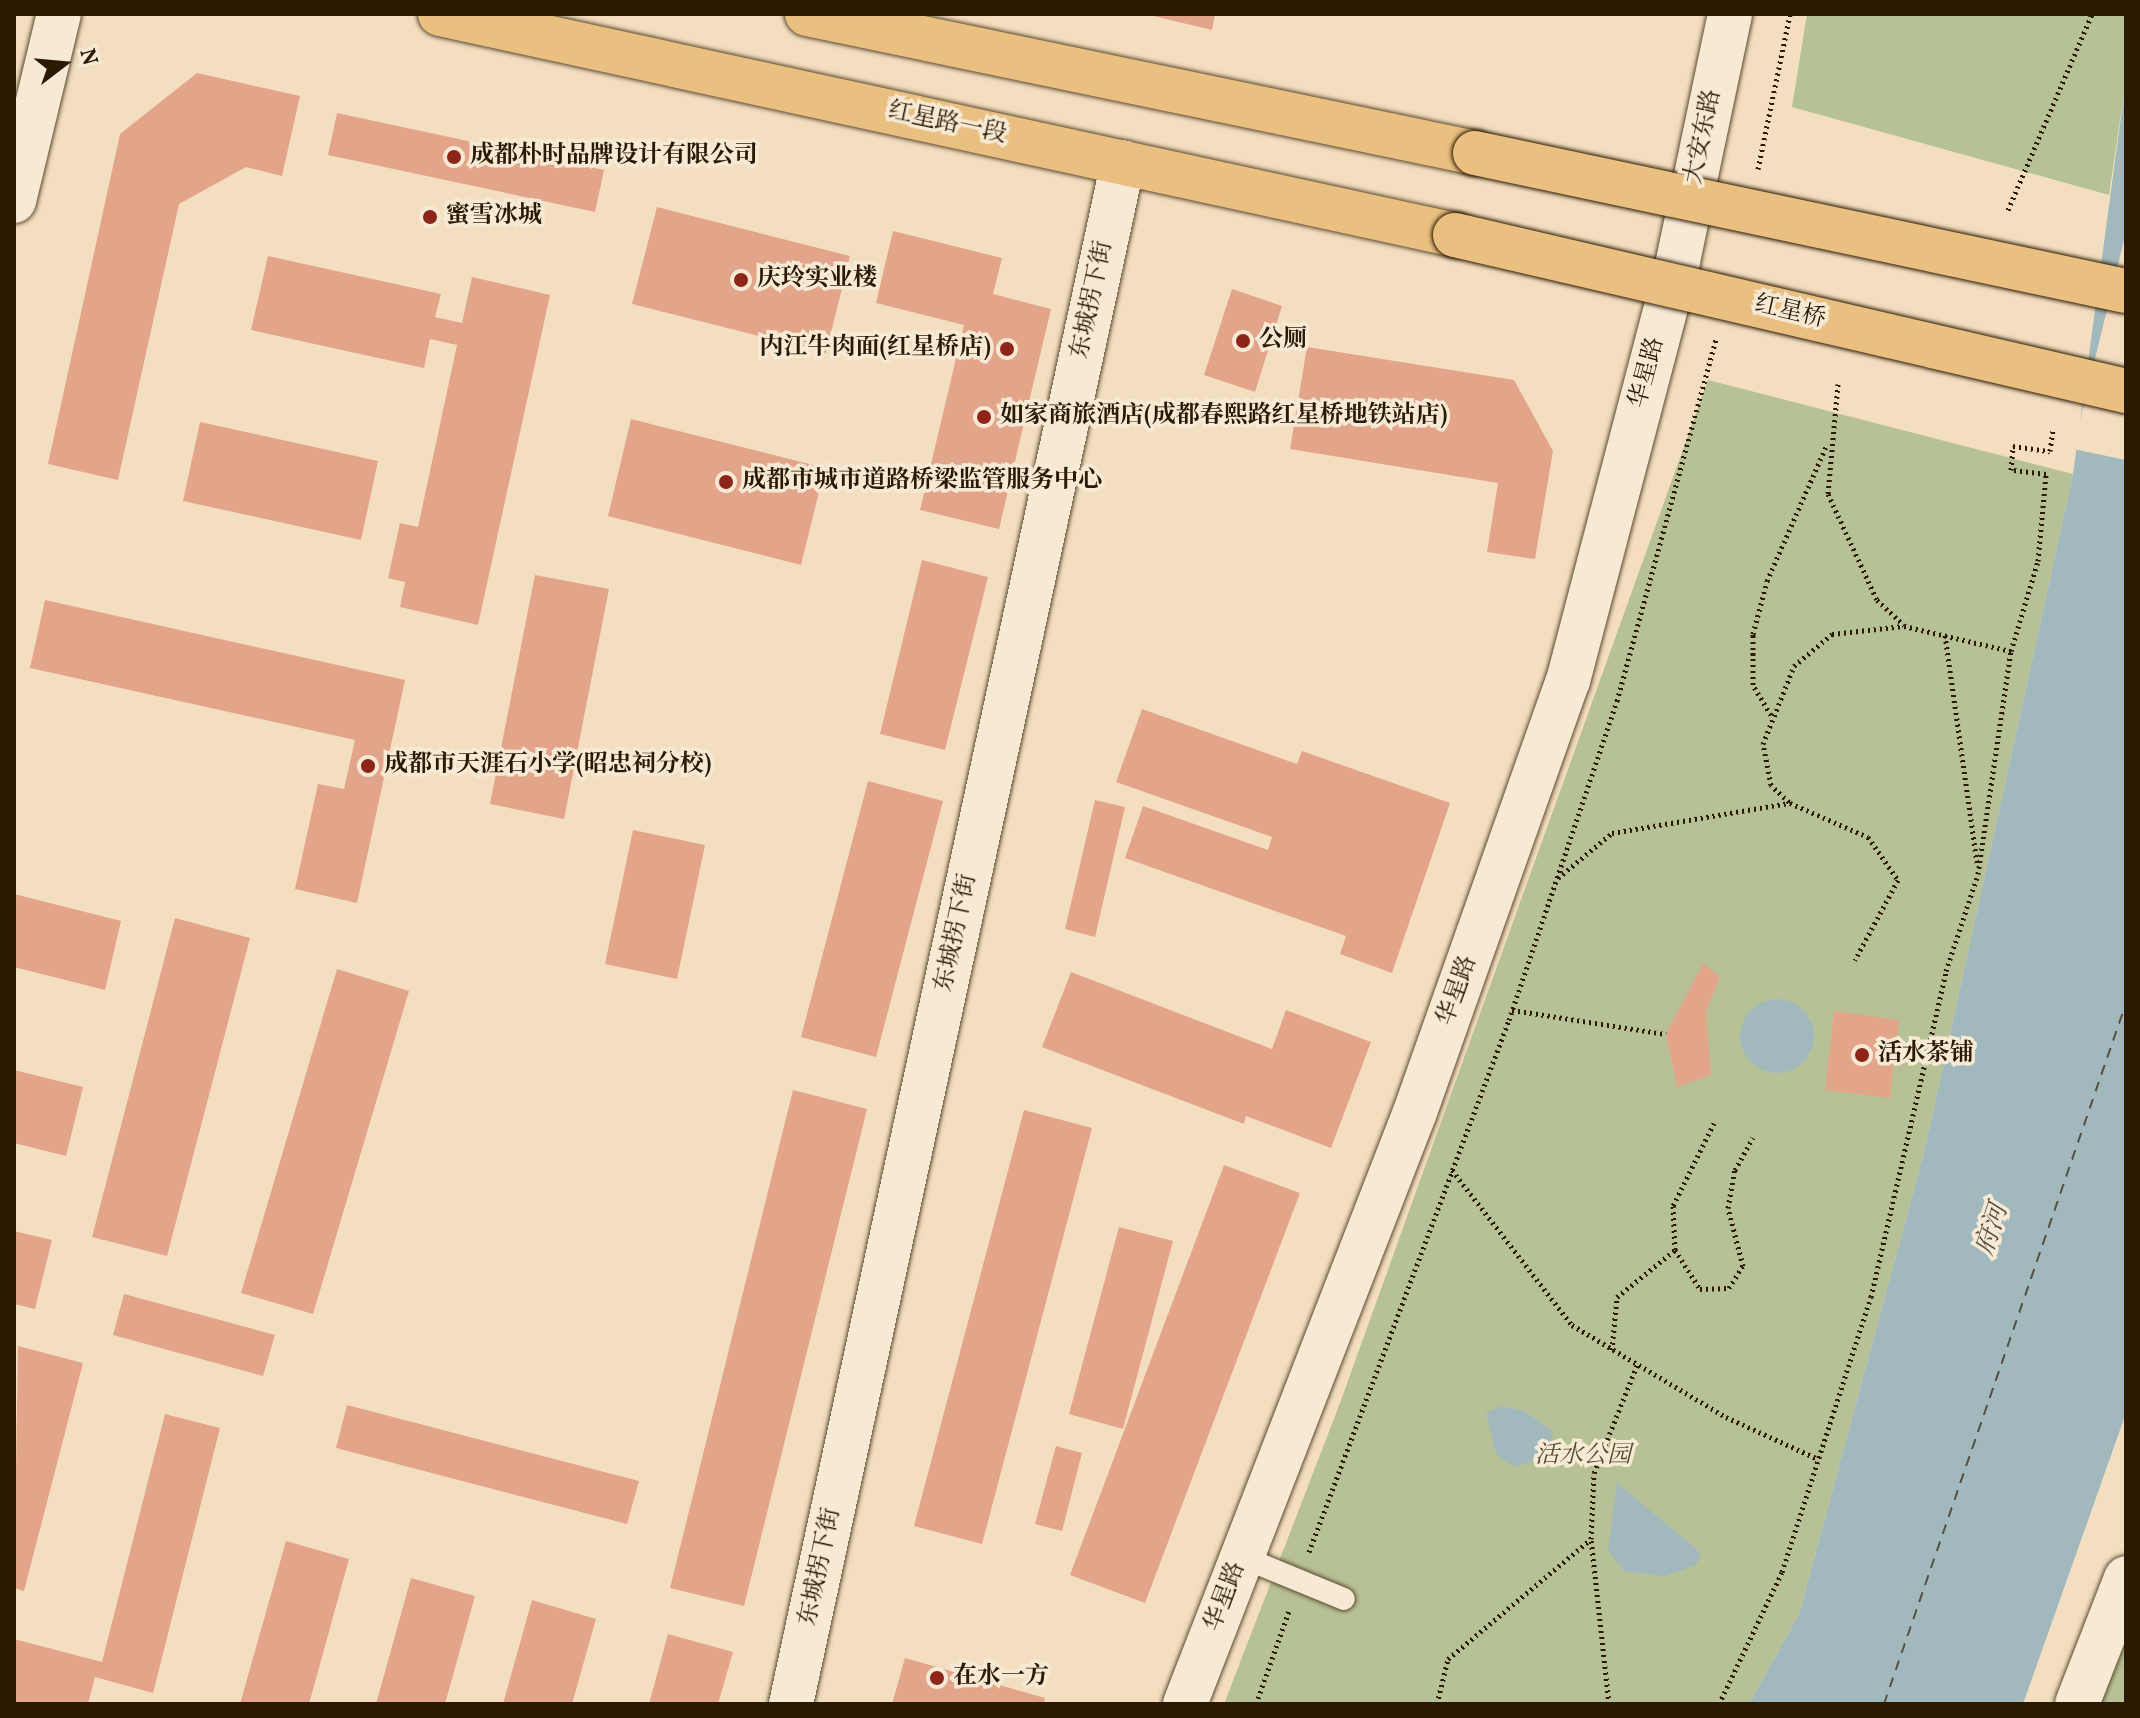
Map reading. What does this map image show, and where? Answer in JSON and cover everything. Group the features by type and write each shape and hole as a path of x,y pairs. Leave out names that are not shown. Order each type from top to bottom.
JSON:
{"main road":[{"name":"红星路一段","path":"440,14 1455,235"},
{"path":"807,14 2126,291"},
{"name":"红星桥","path":"1455,235 2126,391"}],"street":[{"path":"14,201 59,14"},
{"name":"大安东路","path":"1678,261 1730,14"},
{"name":"东城拐下街","path":"791,1704 1123,162"},
{"name":"华星路","path":"1185,1704 1415,1112 1568,681 1678,261"},
{"path":"2077,1704 2126,1578"}],"lane":[{"path":"1242,1557 1344,1599"}],"path":[{"path":"2008,210 2092,14"},
{"path":"1838,384 1827,444 1828,494 1877,600 1904,626"},
{"path":"1719,1704 1782,1572 1871,1297 1946,971 1978,874 2011,651 2038,561 2046,474 2011,470 2013,446 2050,451 2053,430"},
{"path":"1771,715 1753,685 1753,634 1767,581 1827,444"},
{"path":"1855,960 1898,880 1868,837 1790,803 1771,785 1765,758 1771,715 1794,666 1832,634 1904,626 2011,651"},
{"path":"1945,635 1953,716 1973,799 1978,874"},
{"path":"1557,879 1612,833 1790,803"},
{"path":"1512,1010 1666,1034"},
{"path":"1714,1123 1673,1206 1675,1250 1700,1289 1729,1288 1743,1266 1728,1208 1735,1170 1753,1138"},
{"path":"1452,1169 1572,1325 1726,1417 1818,1459"},
{"path":"1612,1350 1617,1297 1675,1250"},
{"path":"1609,1704 1591,1539 1594,1473 1638,1363"},
{"path":"1437,1704 1448,1659 1591,1539"}],"green space":[{"path":"1807,14 2126,14 2126,79 2109,195 1792,107"},
{"name":"活水公园","path":"1708,380 2073,474 1924,1152 1799,1614 1749,1704 1224,1704 1340,1403"},
{"path":"2126,1641 2126,1704 2101,1704"}],"water":[{"name":"府河","path":"2126,79 2126,1413 2023,1704 1749,1704 1799,1614 1924,1152 2073,474"},
{"path":"1770,999 1784,999 1798,1005 1808,1015 1814,1036 1808,1057 1798,1067 1784,1073 1770,1073 1756,1067 1746,1057 1740,1043 1740,1029 1746,1015 1756,1005"},
{"path":"1502,1406 1524,1411 1553,1431 1549,1455 1515,1467 1496,1454 1486,1413"},
{"path":"1617,1483 1692,1545 1701,1555 1696,1565 1665,1576 1624,1571 1608,1550"}],"pier":[{"path":"2126,232 2126,460 2073,449"}],"building":[{"path":"1145,14 1215,14 1212,30"},
{"path":"197,73 300,96 282,176 246,167 179,204 118,480 48,464 120,134"},
{"path":"337,113 604,170 595,212 328,155"},
{"name":"庆玲实业楼","path":"657,207 850,256 826,353 632,304"},
{"name":"如家商旅酒店(成都春熙路红星桥地铁站店)","path":"893,231 1002,258 993,294 1051,309 999,529 920,510 964,325 876,303"},
{"path":"268,256 441,294 435,317 462,323 472,277 550,295 478,625 400,607 405,582 388,578 400,523 418,527 457,345 430,339 424,368 251,330"},
{"name":"公厕","path":"1232,289 1282,306 1255,392 1204,375"},
{"path":"1307,347 1514,380 1553,451 1535,559 1487,552 1498,483 1290,449"},
{"path":"631,419 825,468 801,565 608,516"},
{"path":"200,422 378,461 361,540 183,501"},
{"path":"922,560 988,577 945,750 880,734"},
{"path":"535,575 609,589 564,819 490,804"},
{"name":"成都市天涯石小学(昭忠祠分校)","path":"45,600 405,680 357,903 295,889 318,784 344,789 355,740 30,668"},
{"path":"1142,709 1297,764 1302,751 1450,803 1392,973 1340,954 1346,936 1125,858 1143,806 1268,850 1272,837 1116,782"},
{"path":"868,781 943,801 876,1057 801,1037"},
{"path":"1095,800 1125,807 1095,937 1065,929"},
{"path":"633,830 705,845 677,979 605,964"},
{"path":"14,894 121,921 105,990 14,967"},
{"path":"175,918 250,938 167,1256 92,1237"},
{"path":"1703,963 1720,977 1706,1012 1711,1075 1677,1087 1666,1034"},
{"path":"337,969 409,991 313,1314 241,1293"},
{"path":"1071,972 1272,1049 1286,1010 1371,1042 1331,1148 1246,1116 1244,1124 1042,1047"},
{"name":"活水茶铺","path":"1834,1011 1899,1020 1890,1098 1825,1090"},
{"path":"14,1070 83,1087 66,1156 14,1143"},
{"path":"793,1090 867,1109 744,1606 670,1588"},
{"path":"1024,1110 1092,1128 982,1544 914,1526"},
{"path":"1224,1165 1300,1193 1145,1603 1070,1575"},
{"path":"1119,1227 1173,1241 1123,1429 1069,1414"},
{"path":"14,1231 52,1240 35,1309 14,1304"},
{"path":"124,1294 275,1335 263,1376 113,1335"},
{"path":"18,1346 83,1363 24,1591 14,1588"},
{"path":"347,1405 639,1481 627,1524 336,1448"},
{"path":"165,1414 220,1428 153,1693 95,1677 88,1704 14,1704 14,1639 102,1662"},
{"path":"1056,1446 1082,1453 1062,1531 1035,1524"},
{"path":"286,1541 349,1559 309,1704 240,1704"},
{"path":"411,1578 475,1596 445,1704 376,1704"},
{"path":"532,1600 596,1619 572,1704 503,1704"},
{"path":"668,1634 733,1652 718,1704 649,1704"},
{"name":"在水一方","path":"905,1658 1045,1698 1044,1704 892,1704"}],"ferry route":[{"path":"1884,1704 2126,1003"}],"place":[{"name":"成都朴时品牌设计有限公司","path":"454,157"},
{"name":"蜜雪冰城","path":"430,217"},
{"name":"庆玲实业楼","path":"741,280"},
{"name":"公厕","path":"1243,341"},
{"name":"内江牛肉面(红星桥店)","path":"1007,349"},
{"name":"如家商旅酒店(成都春熙路红星桥地铁站店)","path":"984,417"},
{"name":"成都市城市道路桥梁监管服务中心","path":"726,482"},
{"name":"成都市天涯石小学(昭忠祠分校)","path":"368,766"},
{"name":"活水茶铺","path":"1862,1055"},
{"name":"在水一方","path":"937,1678"}]}
